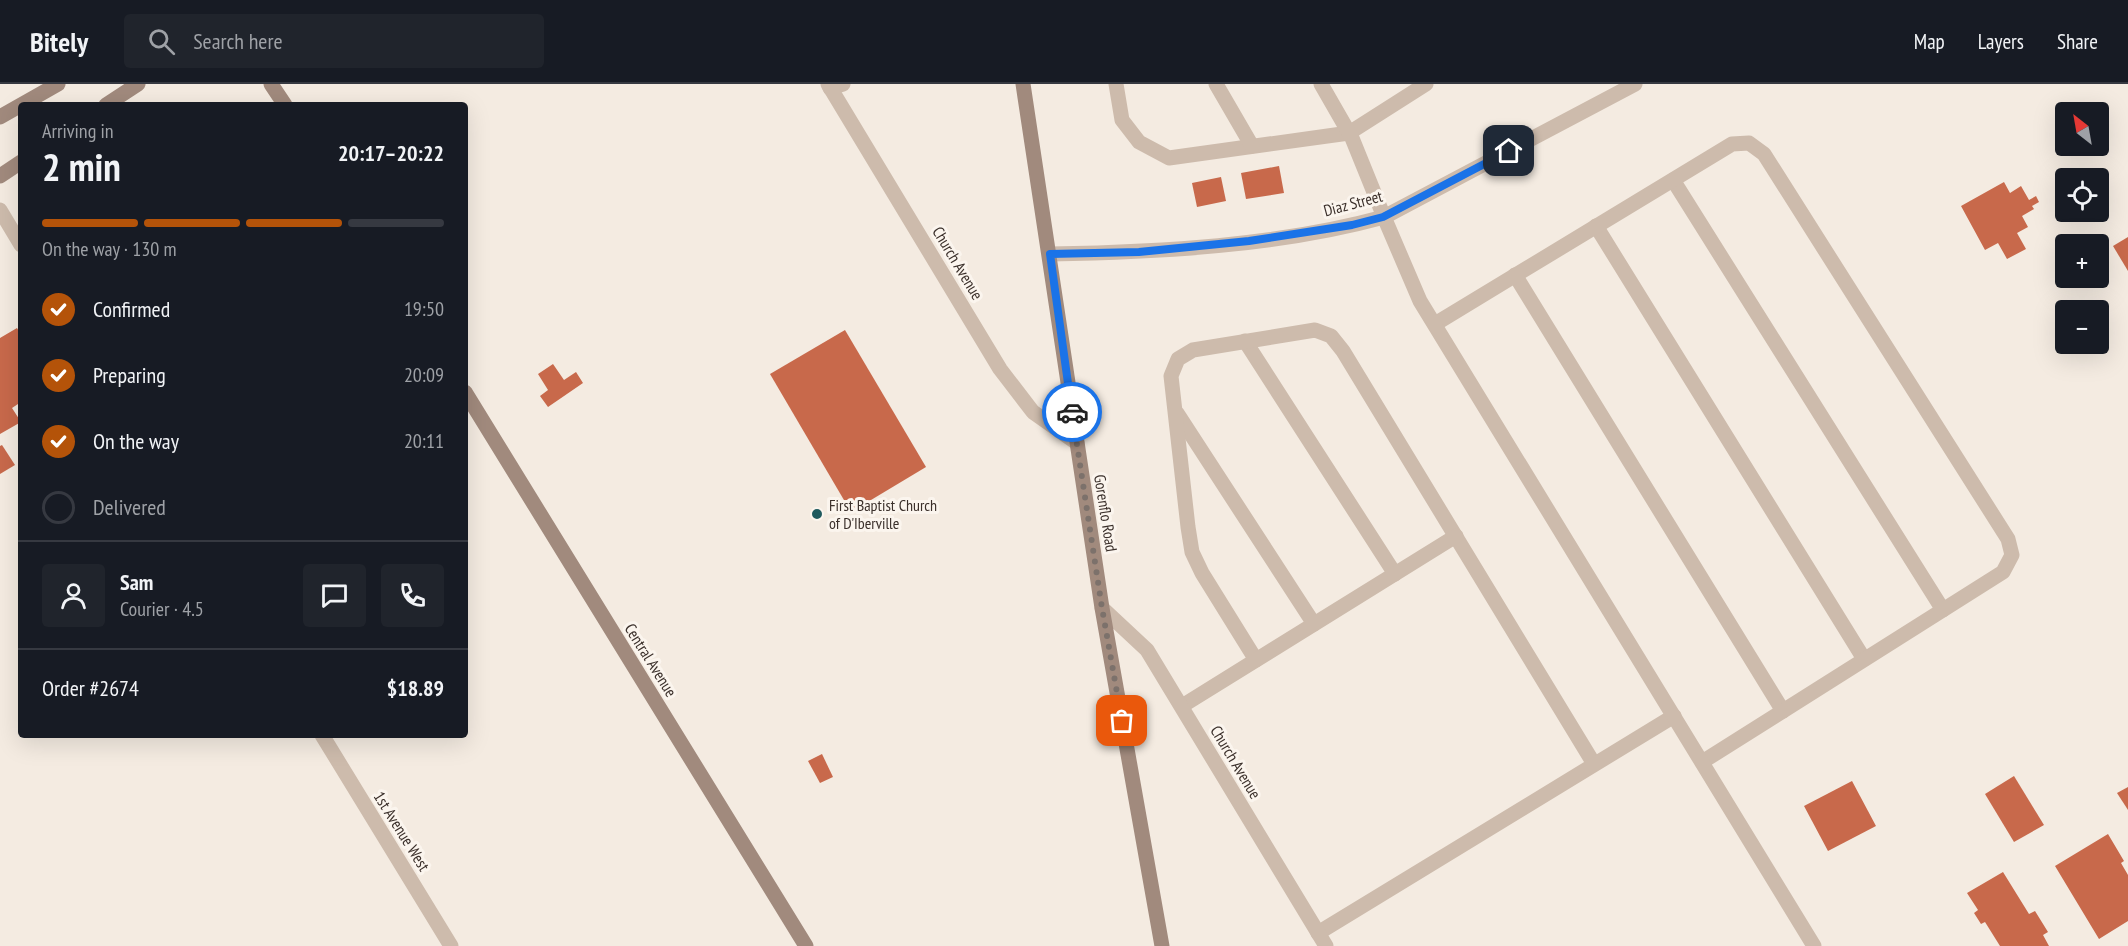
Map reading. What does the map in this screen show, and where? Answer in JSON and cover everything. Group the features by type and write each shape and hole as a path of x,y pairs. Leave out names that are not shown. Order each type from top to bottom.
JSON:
{"street":[{"path":"0,116 41,84"},
{"path":"25,102 58,84"},
{"path":"111,102 138,84"},
{"path":"271,84 283,102"},
{"name":"Gorenflo Road","path":"1023,84 1102,608 1162,946"},
{"path":"1116,84 1122,120 1139,142 1169,158 1349,133 1426,84"},
{"path":"1216,84 1252,146"},
{"path":"1320,84 1349,133 1420,301 1814,946"},
{"name":"Diaz Street","path":"1050,254 1139,252 1249,241 1352,225 1383,217 1635,84"},
{"name":"Church Avenue","path":"834,86 1000,369 1033,412 1077,443"},
{"path":"0,116 18,106"},
{"path":"1434,324 1732,144 1749,143 1764,154 2002,529 2008,539 2012,555 2003,572 1702,762"},
{"path":"0,176 18,164"},
{"path":"1673,180 1943,610"},
{"path":"0,210 18,240"},
{"path":"1596,226 1864,659"},
{"path":"1515,276 1783,711"},
{"path":"1256,660 1202,573 1192,552 1171,376 1178,359 1193,350 1315,330 1331,336 1343,351 1594,764"},
{"path":"1245,341 1395,574"},
{"name":"Central Avenue","path":"468,397 806,946"},
{"path":"1174,408 1314,624"},
{"path":"1182,706 1456,536"},
{"name":"Church Avenue","path":"1102,608 1148,650 1322,940"},
{"path":"1322,940 1594,764 1674,716"},
{"name":"1st Avenue West","path":"324,738 451,946"}],"building":[{"path":"1279,166 1284,193 1246,199 1241,173"},
{"path":"1221,177 1226,201 1197,207 1192,183"},
{"path":"2004,182 2010,193 2021,186 2029,200 2036,196 2039,202 2032,206 2034,209 2022,216 2028,227 2017,233 2026,249 2007,259 1998,243 1985,250 1961,206"},
{"path":"2128,237 2128,271 2113,246"},
{"path":"17,328 18,330 18,404 12,408 18,417 18,424 0,434 0,338"},
{"path":"845,330 926,467 851,512 770,374"},
{"path":"553,364 564,380 576,372 583,383 548,407 540,396 548,390 538,374"},
{"path":"2,445 15,465 0,474 0,446"},
{"path":"822,754 833,777 820,783 808,761"},
{"path":"2014,776 2044,825 2014,842 1985,794"},
{"path":"1852,781 1876,826 1828,851 1804,806"},
{"path":"2128,787 2128,810 2117,793"},
{"path":"2108,834 2124,861 2121,863 2128,875 2128,921 2099,939 2055,866"},
{"path":"2003,872 2029,914 2035,911 2048,932 2043,935 2049,946 2000,946 1985,922 1981,924 1974,913 1978,910 1967,893"}],"way so far":[{"path":"1072,412 1122,721"}],"place":[{"name":"First Baptist Church of D'Iberville","path":"817,514"}],"route":[{"path":"1072,412 1050,254 1139,252 1249,241 1352,225 1383,217 1509,151"}]}
